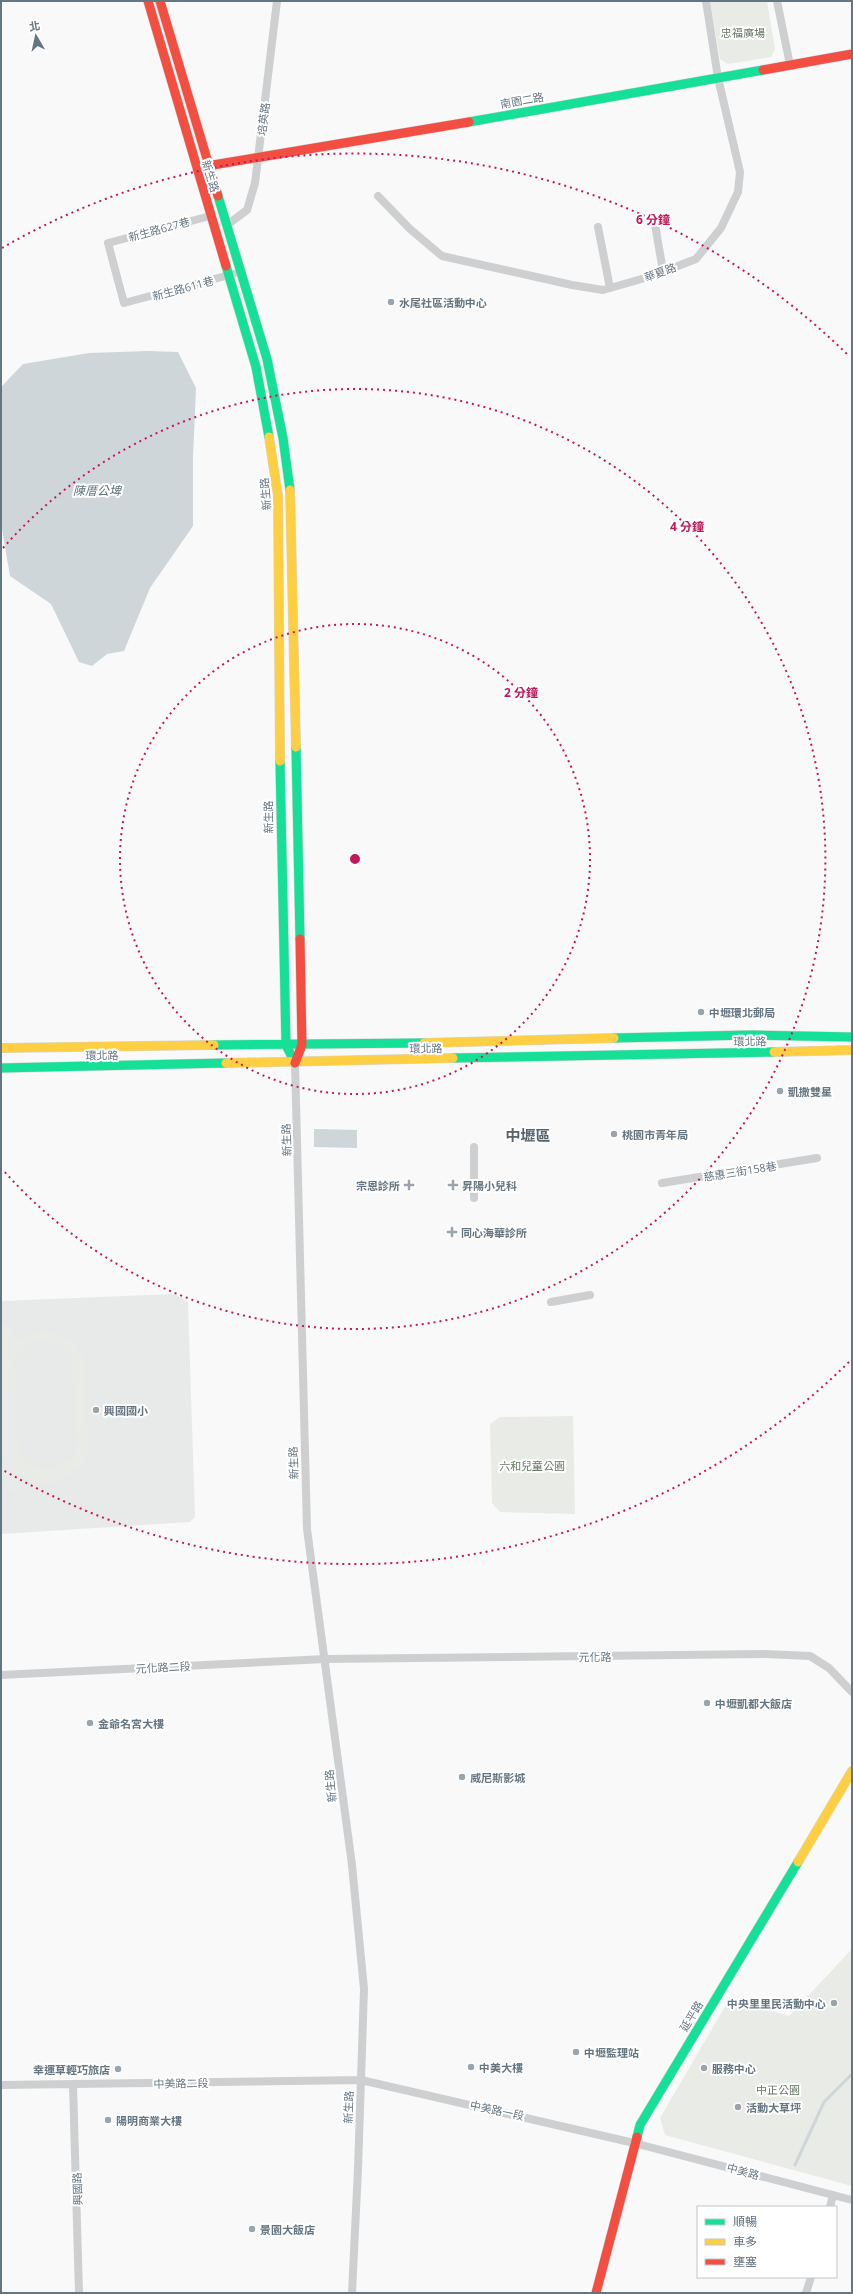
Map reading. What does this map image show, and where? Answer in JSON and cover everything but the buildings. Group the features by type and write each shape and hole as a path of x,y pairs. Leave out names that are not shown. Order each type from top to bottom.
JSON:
{"main road":[{"name":"新生路","path":"148,1 210,216 256,368 269,434 278,496 280,828 286,1045 295,1063"},
{"name":"新生路","path":"160,1 267,359 283,438 290,491 302,1044"},
{"name":"南園二路","path":"196,168 208,164 442,127 852,54"},
{"name":"環北路","path":"1,1048 470,1042 751,1035 852,1037"},
{"path":"295,1063 302,1044"},
{"name":"環北路","path":"1,1068 295,1063 852,1050"},
{"name":"延平路","path":"596,2293 634,2143 640,2126 852,1771"}],"street":[{"name":"培英路","path":"226,225 247,210 255,183 277,1"},
{"name":"華夏路","path":"378,196 410,229 442,256 572,285 603,290 663,271 696,258 721,228 738,192 740,172 718,78 706,1"},
{"path":"777,1 790,65"},
{"name":"新生路627巷","path":"124,303 108,243 210,216"},
{"path":"654,219 663,271"},
{"path":"598,227 610,288"},
{"name":"新生路611巷","path":"124,303 242,272"},
{"path":"653,1038 654,1055"},
{"path":"470,1042 470,1059"},
{"name":"新生路","path":"295,1063 307,1529 352,1865 362,1952 364,1989 352,2293"},
{"path":"474,1147 474,1198"},
{"name":"慈惠三街158巷","path":"662,1183 817,1158"},
{"path":"551,1302 590,1295"},
{"name":"元化路","path":"325,1659 689,1654 810,1656 829,1668 852,1692"},
{"name":"元化路二段","path":"1,1675 325,1659"},
{"name":"中美路二段","path":"1,2084 73,2085 361,2080"},
{"name":"中美路一段","path":"361,2080 634,2143"},
{"name":"興國路","path":"73,2085 79,2293"},
{"name":"中美路","path":"634,2143 852,2200"},
{"path":"830,2206 833,2195"},
{"path":"806,2293 811,2278"}],"shaded area":[{"name":"興國國小","path":"175,1294 188,1302 195,1517 190,1522 1,1534 1,1301"}],"green space":[{"name":"忠福廣場","path":"710,1 767,1 775,49 771,57 728,64 720,59"},
{"path":"1,1324 13,1324 14,1342 35,1333 44,1331 54,1332 70,1340 84,1358 88,1456 73,1472 57,1482 40,1483 30,1480 20,1474 20,1490 5,1492","holes":["39,1340 61,1345 72,1353 77,1451 71,1459 63,1464 46,1470 26,1462 19,1454 14,1355 29,1343"]},
{"name":"六和兒童公園","path":"573,1416 575,1514 500,1512 492,1503 490,1424 500,1417"},
{"name":"中正公園","path":"852,1949 852,2186 665,2135 660,2118 730,1998 789,2016"}],"water":[{"name":"陳厝公埤","path":"148,351 178,352 196,388 193,457 193,526 150,588 124,651 107,654 92,666 79,662 51,604 10,576 1,523 1,387 23,364 89,353"},
{"path":"314,1129 357,1130 357,1148 314,1147"}],"waterway":[{"path":"795,2165 824,2102 852,2074"}],"traffic: fast":[{"path":"469,122 763,70"},
{"path":"218,196 267,359 283,438 290,490"},
{"path":"226,266 256,367 269,437"},
{"path":"296,747 300,939"},
{"path":"280,761 286,1045 295,1063"},
{"path":"614,1038 751,1035 852,1037"},
{"path":"214,1045 424,1043"},
{"path":"453,1058 774,1052"},
{"path":"1,1068 226,1063"},
{"path":"637,2137 640,2125 798,1862"}],"traffic: slow":[{"path":"269,437 278,496 280,761"},
{"path":"290,490 296,747"},
{"path":"424,1043 614,1038"},
{"path":"1,1048 214,1045"},
{"path":"774,1052 852,1050"},
{"path":"226,1063 453,1058"},
{"path":"798,1862 852,1771"}],"traffic: jam":[{"path":"148,1 226,266"},
{"path":"160,1 218,196"},
{"path":"763,70 852,54"},
{"path":"201,167 469,122"},
{"path":"295,1063 302,1045 300,939"},
{"path":"596,2293 637,2137"}],"place":[{"name":"水尾社區活動中心","path":"391,302"},
{"name":"中壢環北郵局","path":"701,1012"},
{"name":"凱撒雙星","path":"780,1091"},
{"name":"桃園市青年局","path":"614,1134"},
{"name":"宗恩診所","path":"409,1185"},
{"name":"昇陽小兒科","path":"453,1185"},
{"name":"同心海華診所","path":"452,1232"},
{"name":"興國國小","path":"96,1410"},
{"name":"中壢凱都大飯店","path":"707,1703"},
{"name":"金爺名宮大樓","path":"90,1723"},
{"name":"威尼斯影城","path":"462,1777"},
{"name":"中央里里民活動中心","path":"834,2003"},
{"name":"中壢監理站","path":"576,2052"},
{"name":"中美大樓","path":"471,2067"},
{"name":"服務中心","path":"704,2068"},
{"name":"幸運草輕巧旅店","path":"118,2069"},
{"name":"活動大草坪","path":"738,2107"},
{"name":"陽明商業大樓","path":"108,2120"},
{"name":"景園大飯店","path":"252,2229"}],"district":[{"name":"中壢區","path":"528,1135"}]}
